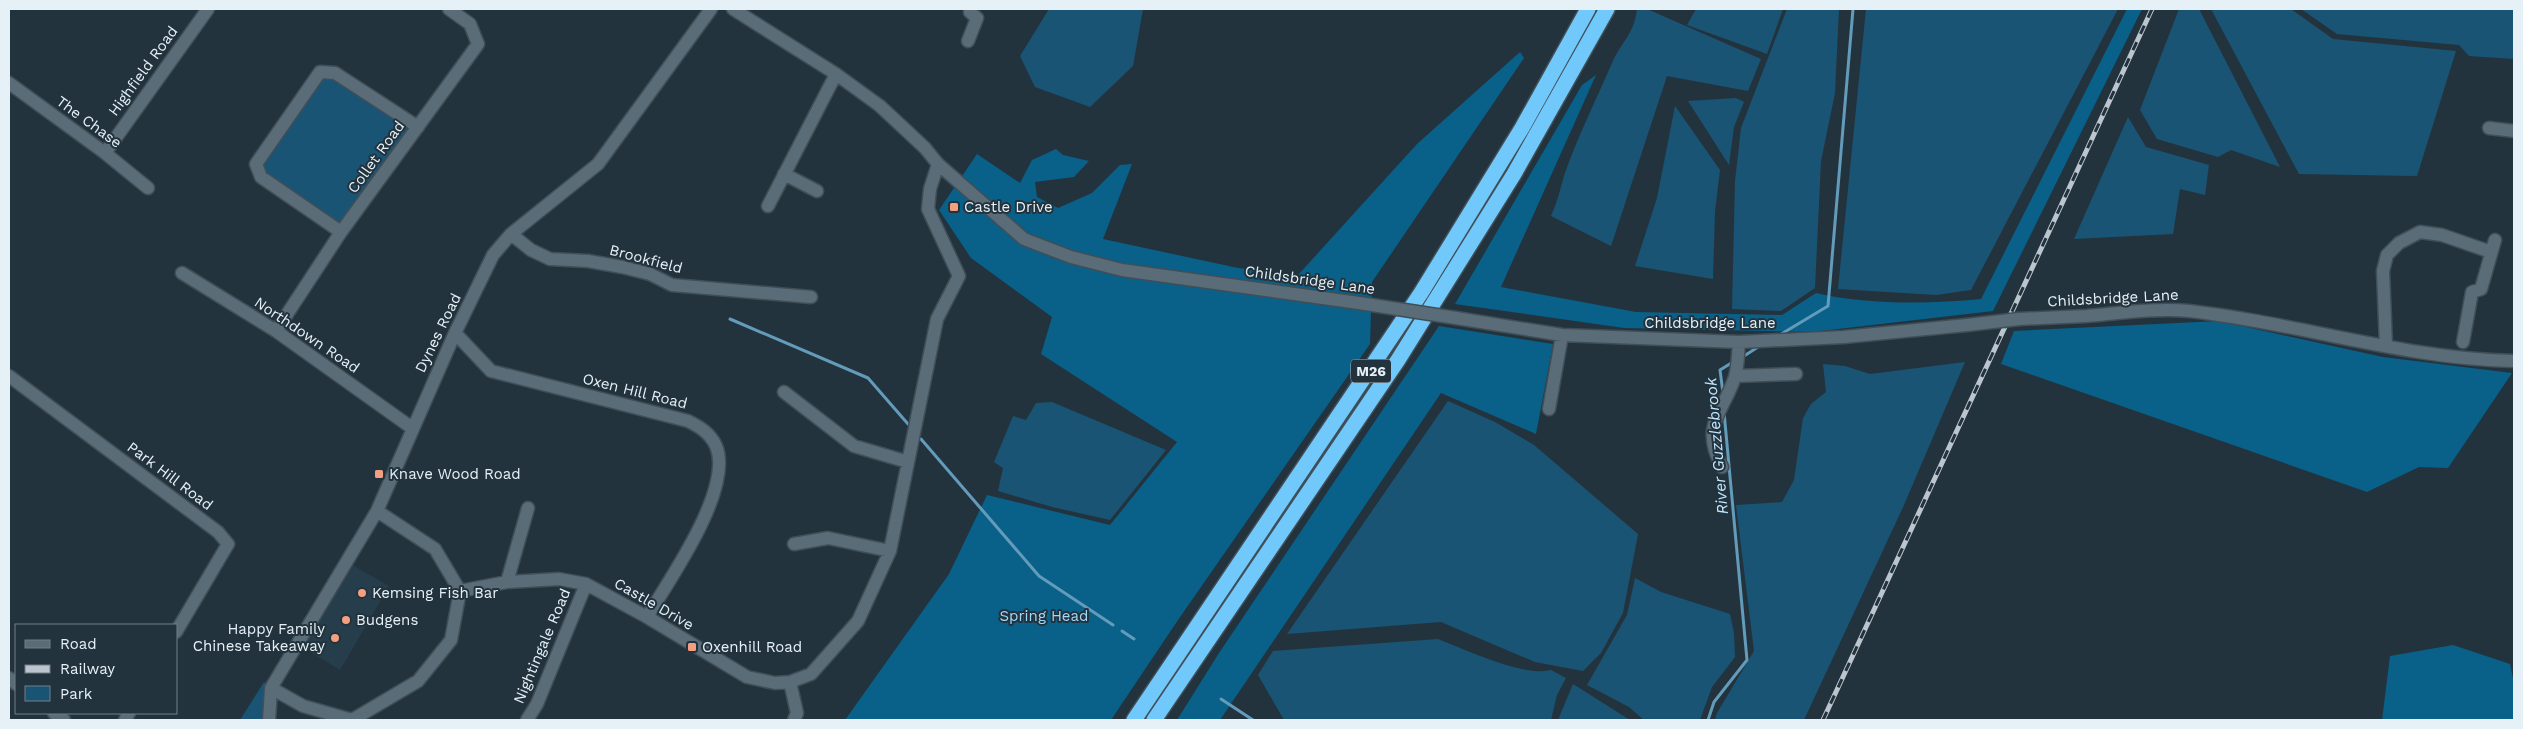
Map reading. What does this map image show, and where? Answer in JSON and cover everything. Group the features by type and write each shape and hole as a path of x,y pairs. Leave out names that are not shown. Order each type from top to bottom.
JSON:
{"highway":[{"name":"M26","path":"1134,720 1422,293 1517,136 1588,9"},
{"name":"M26","path":"1154,720 1403,352 1519,166 1607,9"}],"street":[{"name":"Highfield Road","path":"105,153 208,9"},
{"name":"Collet Road","path":"276,331 341,232 478,44 470,24 449,9"},
{"name":"Dynes Road","path":"269,720 271,688 377,511 455,333 493,255 511,234 598,164 712,9"},
{"name":"Childsbridge Lane","path":"733,9 836,74 880,106 925,148 938,164 1024,239 1071,257 1153,275 1359,303 1562,335 1739,342 1844,337 2019,319 2137,311 2186,311 2244,318 2386,346 2482,361 2514,362"},
{"path":"968,41 977,18 970,12 971,9"},
{"path":"341,232 261,177 256,164 320,72 335,73 418,127"},
{"path":"768,206 836,74"},
{"name":"The Chase","path":"9,83 105,153 148,188"},
{"path":"2488,127 2514,131"},
{"name":"Castle Drive","path":"460,591 507,582 559,579 586,584 647,617 747,677 764,682 790,682 811,674 855,625 890,551 937,318 959,276 928,209 930,189 938,164"},
{"path":"784,174 817,191"},
{"path":"2386,346 2383,271 2387,255 2399,243 2420,232 2442,235 2491,252 2480,289 2472,292 2463,342"},
{"name":"Brookfield","path":"511,234 531,250 550,259 622,267 650,274 672,285 811,297"},
{"name":"Northdown Road","path":"182,273 276,331 412,428"},
{"name":"Oxen Hill Road","path":"455,333 491,371 688,421 706,431 711,438 716,447 720,466 714,492 688,550 647,617"},
{"path":"1549,409 1562,335"},
{"path":"1722,468 1713,449 1713,430 1735,376 1739,342"},
{"path":"1735,376 1796,374"},
{"name":"Park Hill Road","path":"9,376 218,532 228,544 178,629"},
{"path":"784,392 854,446 908,462"},
{"path":"507,582 528,508"},
{"path":"271,688 303,706 352,720 418,681 451,640 460,591 435,549 377,511"},
{"path":"794,544 828,538 890,551"},
{"name":"Nightingale Road","path":"527,720 541,695 586,584"},
{"path":"790,682 796,713 794,720"}],"shaded area":[{"path":"349,563 389,586 340,670 299,645"}],"green space":[{"path":"1049,9 1143,9 1133,66 1090,107 1035,87 1020,56"},
{"path":"1637,9 1647,9 1761,59 1748,91 1667,76 1611,246 1551,216 1575,148 1612,63 1630,32"},
{"path":"1696,9 1783,9 1767,54 1687,25"},
{"path":"1787,9 1839,9 1835,93 1821,161 1815,288 1781,311 1732,309 1735,181 1741,128"},
{"path":"1866,9 2118,9 1971,290 1936,295 1838,289"},
{"path":"2127,9 2142,9 1993,311 1812,332 1624,328 1455,304 1582,85 1596,75 1501,287 1636,312 1782,315 1816,293 1856,300 1898,302 1940,302 1981,299"},
{"path":"2179,9 2199,9 2280,167 2231,150 2218,157 2157,139 2140,110"},
{"path":"2211,9 2291,9 2333,39 2456,51 2417,176 2299,174"},
{"path":"2301,9 2514,9 2514,59 2469,56 2459,45 2337,34"},
{"name":"Spring Head","path":"1520,52 1524,58 1372,282 1370,344 1178,620 1111,720 845,720 949,574 987,495 1110,525 1177,442 1041,354 1052,317 971,258 939,210 977,154 1020,183 1032,160 1056,149 1063,155 1089,161 1074,177 1035,182 1037,197 1058,208 1092,193 1120,165 1132,164 1103,239 1238,268 1298,275 1417,144"},
{"path":"321,75 335,76 412,129 339,228 264,175 260,164"},
{"path":"1736,98 1744,102 1734,127 1729,165 1688,101"},
{"path":"1675,106 1720,170 1715,211 1713,279 1635,266 1657,198"},
{"path":"2128,117 2146,147 2209,165 2205,195 2180,189 2173,234 2074,239"},
{"path":"2219,321 2383,357 2512,373 2448,468 2419,467 2367,492 2001,364 2014,331"},
{"path":"1439,326 1553,344 1536,434 1441,393 1220,720 1177,720 1219,653"},
{"path":"1965,362 1904,505 1804,720 1715,720 1717,713 1754,651 1736,505 1782,502 1794,480 1803,418 1811,404 1826,392 1823,364 1845,366 1870,374"},
{"path":"1448,401 1495,422 1534,445 1638,534 1623,613 1601,653 1583,671 1535,662 1441,622 1287,634"},
{"path":"1052,402 1166,450 1110,520 1052,507 998,491 1003,468 994,462 1013,416 1026,420 1036,403"},
{"path":"1635,578 1661,592 1730,614 1734,633 1735,657 1712,687 1700,720 1644,720 1629,707 1587,685 1627,615"},
{"path":"1438,639 1510,666 1525,670 1551,670 1566,678 1557,695 1551,720 1284,720 1258,675 1273,651"},
{"path":"2453,645 2510,664 2514,683 2514,720 2382,720 2390,656"},
{"path":"264,682 268,686 265,720 240,720"},
{"path":"1573,684 1630,720 1558,720"}],"waterway":[{"name":"River Guzzlebrook","path":"1778,336 1828,306 1853,9"},
{"path":"730,319 868,378 908,424"},
{"name":"River Guzzlebrook","path":"1741,358 1761,345"},
{"name":"River Guzzlebrook","path":"1723,393 1720,370 1733,362"},
{"name":"River Guzzlebrook","path":"1708,720 1714,702 1747,660 1724,412"},
{"path":"921,439 1039,576 1113,625"},
{"path":"1122,631 1134,639"},
{"path":"1221,699 1253,720"}],"railway":[{"path":"1823,720 2152,9"}],"place":[{"name":"Castle Drive","path":"954,207"},
{"name":"Knave Wood Road","path":"379,474"},
{"name":"Kemsing Fish Bar","path":"362,593"},
{"name":"Budgens","path":"346,620"},
{"name":"Happy Family Chinese Takeaway","path":"335,638"},
{"name":"Oxenhill Road","path":"692,647"}]}
